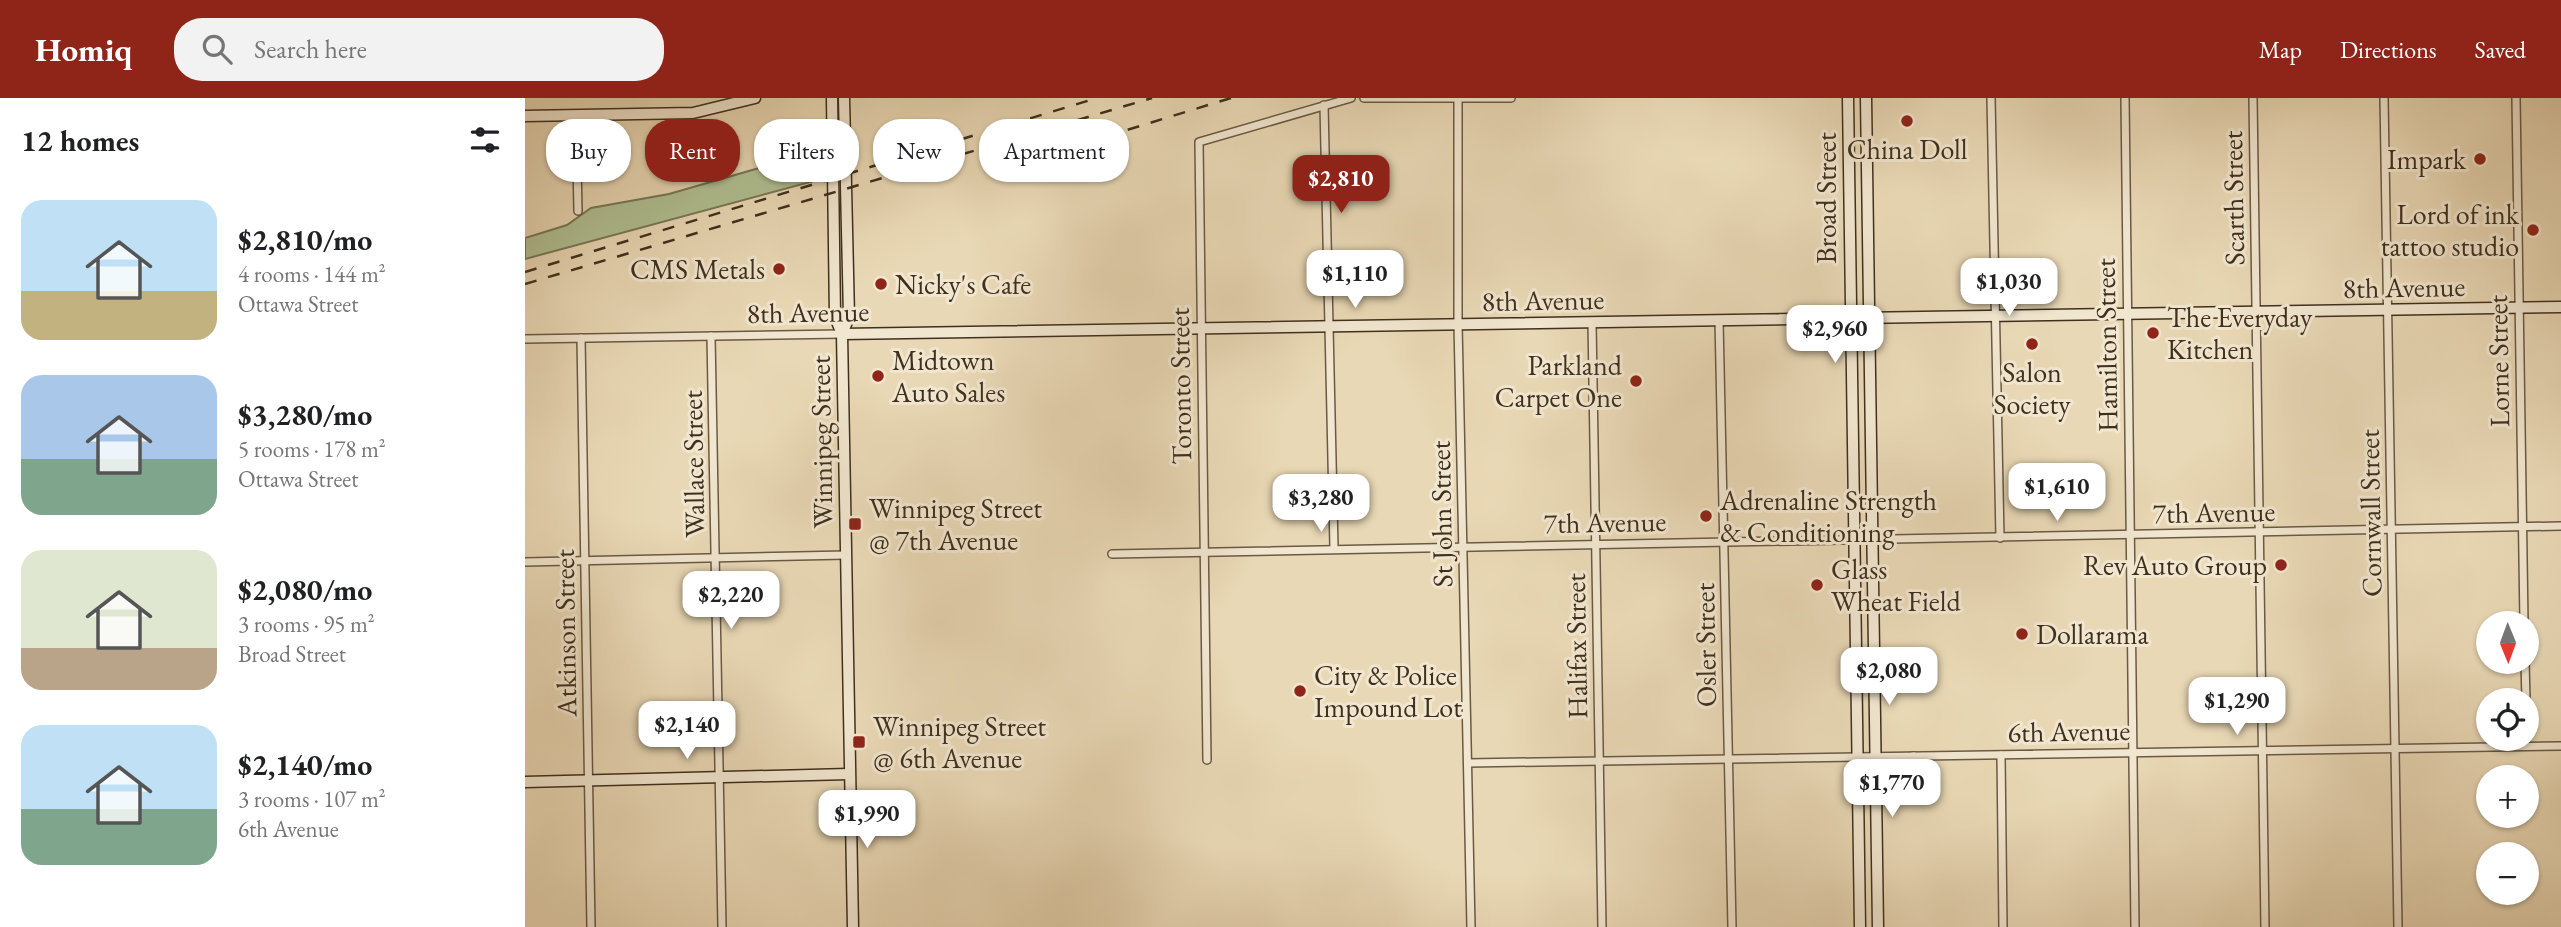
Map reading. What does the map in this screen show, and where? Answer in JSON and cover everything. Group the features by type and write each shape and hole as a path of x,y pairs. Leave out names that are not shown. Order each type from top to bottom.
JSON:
{"main road":[{"path":"525,116 693,113 755,98"},
{"name":"Winnipeg Street","path":"832,98 835,317 842,334 853,927"},
{"name":"Winnipeg Street","path":"842,334 849,317 844,98"},
{"name":"Broad Street","path":"1848,98 1860,927"},
{"name":"Broad Street","path":"1866,98 1872,538 1879,757 1878,927"},
{"name":"8th Avenue","path":"842,334 2561,307"},
{"path":"525,782 849,774"}],"street":[{"path":"1334,548 1324,105 1351,98"},
{"path":"1364,98 1511,98"},
{"path":"1991,98 2000,538"},
{"name":"Hamilton Street","path":"2125,98 2135,927"},
{"name":"Scarth Street","path":"2253,98 2265,750 2265,927"},
{"name":"Cornwall Street","path":"2384,98 2397,748 2397,927"},
{"name":"Lorne Street","path":"2516,98 2524,611"},
{"name":"St John Street","path":"1458,99 1458,324 1471,927"},
{"name":"Toronto Street","path":"1207,760 1199,328 1199,142 1324,105"},
{"path":"576,115 577,211"},
{"name":"Osler Street","path":"1719,320 1732,927"},
{"name":"Halifax Street","path":"1592,322 1602,927"},
{"name":"8th Avenue","path":"525,339 842,334"},
{"name":"Wallace Street","path":"711,336 722,927"},
{"name":"Atkinson Street","path":"581,338 591,927"},
{"name":"7th Avenue","path":"1112,554 1462,545 2000,538 2561,526"},
{"path":"525,562 846,555"},
{"name":"6th Avenue","path":"2539,743 2561,746"},
{"name":"6th Avenue","path":"1468,763 1859,757 1890,760 1914,756 2476,744"},
{"path":"2001,755 2003,927"}],"green space":[{"path":"754,169 754,182 810,182 525,259 525,238 567,225 591,208 669,194 711,182 740,182 740,174"}],"railway":[{"path":"525,272 1097,98"},
{"path":"525,284 1152,98"},
{"path":"1129,129 1231,98"}],"place":[{"name":"China Doll","path":"1907,121"},
{"name":"Impark","path":"2480,159"},
{"name":"Lord of ink tattoo studio","path":"2533,230"},
{"name":"CMS Metals","path":"779,269"},
{"name":"Nicky's Cafe","path":"881,284"},
{"name":"The Everyday Kitchen","path":"2153,333"},
{"name":"Salon Society","path":"2032,344"},
{"name":"Midtown Auto Sales","path":"878,376"},
{"name":"Parkland Carpet One","path":"1636,381"},
{"name":"Adrenaline Strength & Conditioning","path":"1706,516"},
{"name":"Winnipeg Street @ 7th Avenue","path":"855,524"},
{"name":"Rev Auto Group","path":"2281,565"},
{"name":"Glass Wheat Field","path":"1817,585"},
{"name":"Dollarama","path":"2022,634"},
{"name":"City & Police Impound Lot","path":"1300,691"},
{"name":"Winnipeg Street @ 6th Avenue","path":"859,742"}]}
